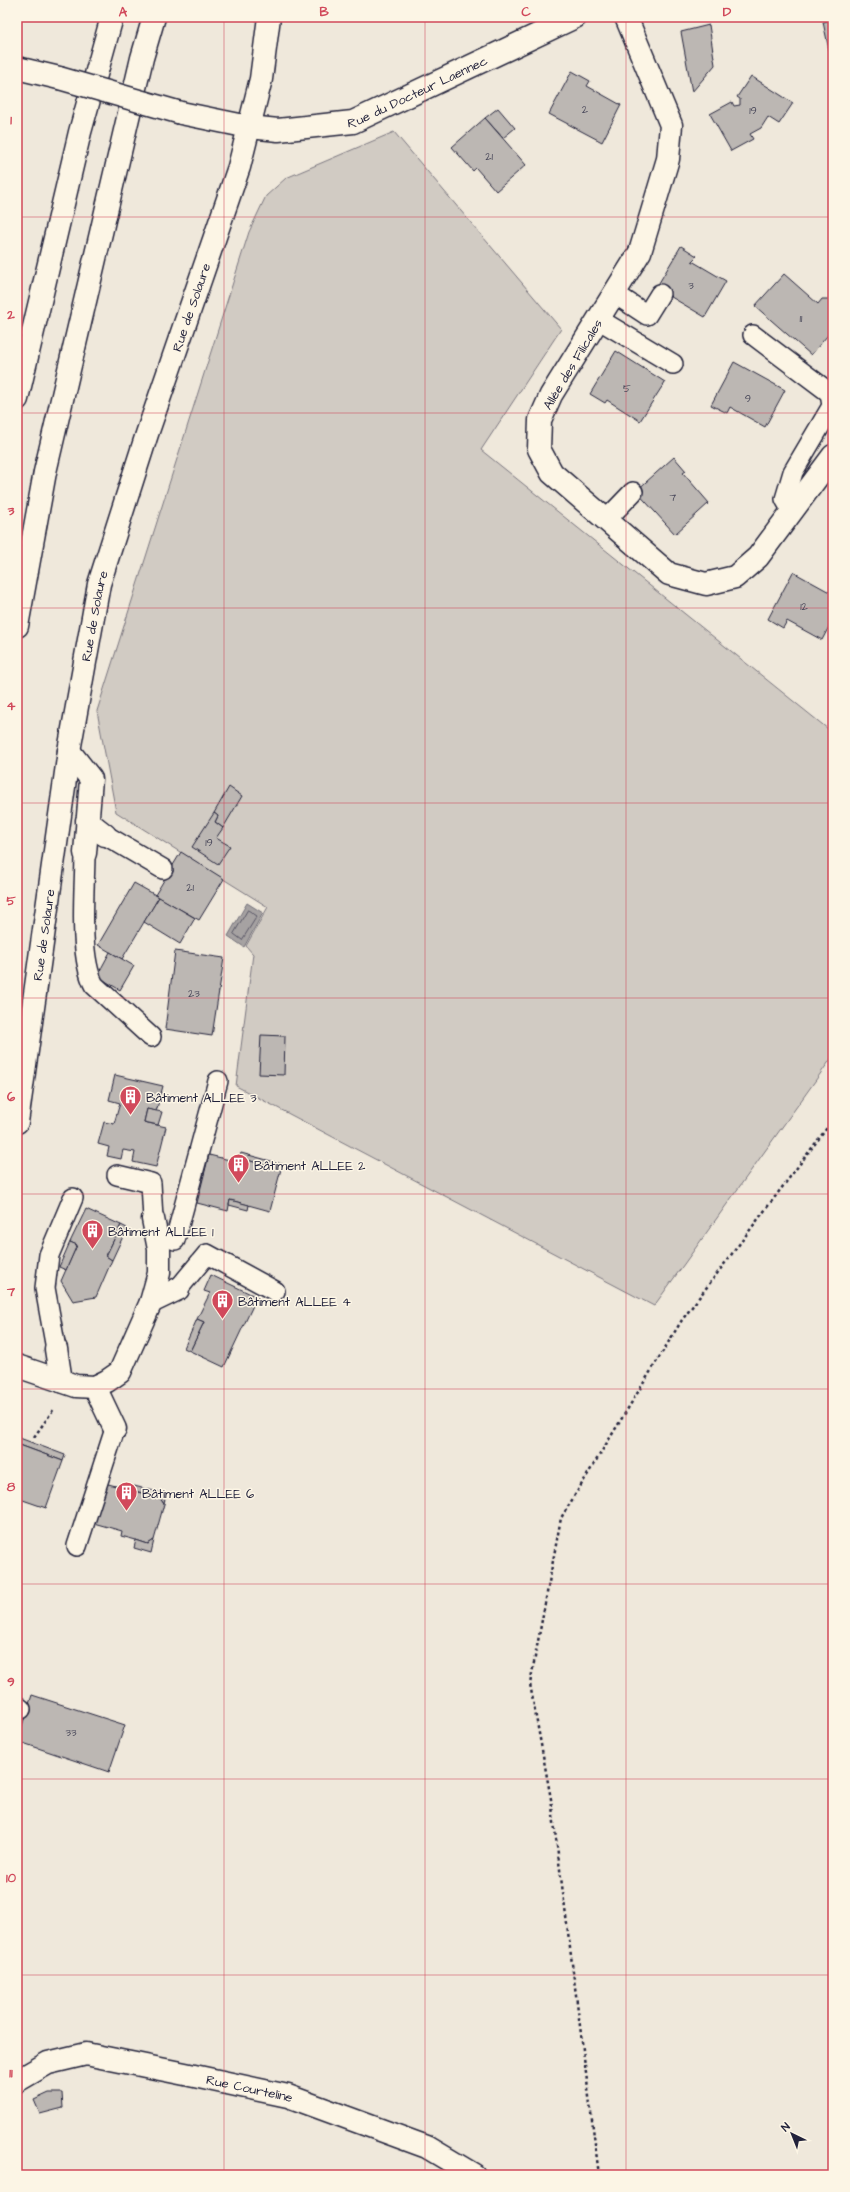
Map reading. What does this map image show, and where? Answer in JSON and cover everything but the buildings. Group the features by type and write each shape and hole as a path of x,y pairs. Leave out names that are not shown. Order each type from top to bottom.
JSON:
{"main road":[{"path":"17,399 80,132 112,17"},
{"path":"17,626 45,472 142,58 154,17"},
{"name":"Rue de Solaure","path":"17,1122 69,751 99,584 147,434 239,167 261,79 269,17"},
{"name":"Rue du Docteur Laennec","path":"17,68 59,78 181,113 249,128 278,130 353,122 575,17"},
{"name":"Allée des Filicales","path":"626,17 671,125 668,159 640,252 551,395 540,420 539,449 552,473 669,574 706,584 735,577 758,557 833,456"},
{"path":"69,751 91,779 85,853"},
{"path":"87,821 105,834"},
{"path":"17,1366 75,1388 107,1381 120,1372 151,1302 167,1245 153,1219"},
{"path":"151,1302 178,1289"},
{"path":"56,1349 75,1388 114,1429"},
{"name":"Rue Courteline","path":"17,2081 48,2063 86,2054 185,2074 288,2096 427,2147 474,2175"}],"lane":[{"path":"614,294 647,315 660,294"},
{"path":"598,319 674,364"},
{"path":"753,335 830,393 832,406 793,472 785,499 792,511"},
{"path":"606,520 633,492"},
{"path":"105,834 163,869"},
{"path":"85,853 85,924 88,974 94,985 151,1037"},
{"path":"167,1245 218,1081"},
{"path":"117,1175 152,1184 153,1219"},
{"path":"56,1349 45,1288 49,1255 73,1198"},
{"path":"178,1289 207,1254 275,1291"},
{"path":"77,1546 114,1429"}],"path":[{"path":"599,2175 551,1799 530,1684 561,1518 682,1320 833,1120"},
{"path":"34,1437 48,1415 75,1388"}],"shaded area":[{"path":"394,132 561,329 481,450 833,733 833,1056 654,1306 236,1086 253,954 246,946 268,907 116,812 97,711 249,232 266,196 286,178"}],"water":[{"path":"247,903 263,913 244,947 228,936"}],"place":[{"name":"Bâtiment ALLEE 3","path":"130,1116"},
{"name":"Bâtiment ALLEE 2","path":"239,1184"},
{"name":"Bâtiment ALLEE 1","path":"92,1250"},
{"name":"Bâtiment ALLEE 4","path":"223,1320"},
{"name":"Bâtiment ALLEE 6","path":"127,1512"}]}
